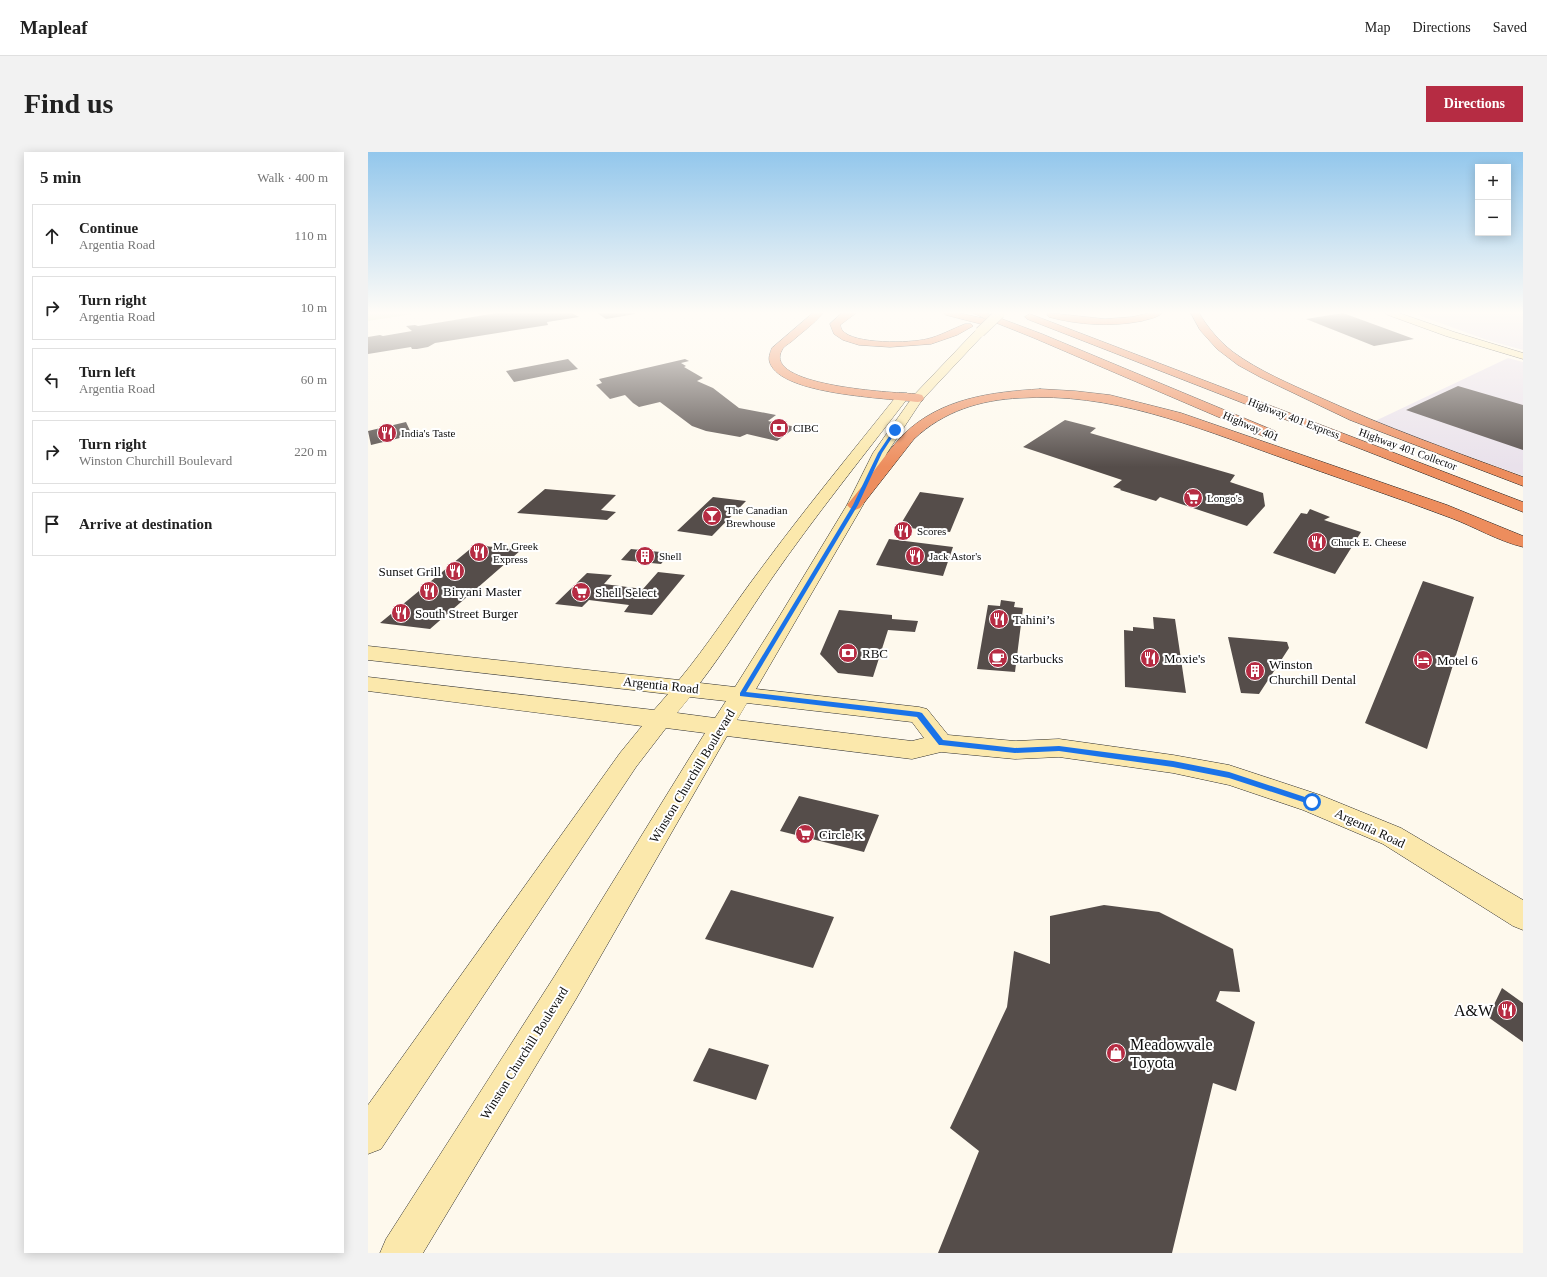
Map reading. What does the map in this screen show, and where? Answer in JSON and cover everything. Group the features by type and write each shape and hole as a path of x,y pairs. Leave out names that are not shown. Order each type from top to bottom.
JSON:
{"highway":[{"path":"777,364 783,373 794,379 825,387 903,396"},
{"name":"Highway 401","path":"1104,364 1523,542"},
{"name":"Highway 401 Express","path":"1155,364 1523,506"},
{"name":"Highway 401 Collector","path":"1167,364 1523,490"},
{"path":"1245,364 1284,386 1358,418 1523,482"},
{"path":"855,505 869,490 908,437 934,417 954,407 980,400 1044,392 1101,397 1160,410 1455,514"}],"main road":[{"name":"Winston Churchill Boulevard","path":"400,1253 565,988 742,694 855,505 880,453 916,391 941,364"},
{"name":"Winston Churchill Boulevard","path":"368,1136 628,760 709,657 765,575 815,507 903,396 916,391"},
{"name":"Argentia Road","path":"368,653 919,715 941,743"},
{"name":"Argentia Road","path":"368,684 912,750 941,743 1015,750 1059,748 1173,764 1229,775 1312,802 1358,820 1392,836 1523,916"}],"shaded area":[{"path":"1495,364 1523,364 1523,476 1373,422"}],"building":[{"path":"540,364 573,364 578,369 514,382 506,371"},
{"path":"662,364 683,364 686,366 684,367 703,378 697,381 713,388 739,408 776,415 768,421 796,427 777,441 747,434 740,437 706,431 692,426 660,402 639,407 625,395 610,399 596,385 602,383 599,379"},
{"path":"1458,386 1523,405 1523,450 1406,410"},
{"path":"1065,420 1096,428 1090,433 1235,475 1230,482 1263,493 1265,506 1247,526 1160,497 1156,501 1120,490 1121,489 1113,487 1122,480 1023,447"},
{"path":"406,422 412,435 371,445 368,431"},
{"path":"545,489 616,495 601,510 616,512 607,520 517,513"},
{"path":"920,492 964,498 950,532 899,527"},
{"name":"The Canadian Brewhouse","path":"713,497 746,501 712,536 677,531"},
{"name":"Chuck E. Cheese","path":"1310,509 1330,517 1324,520 1361,532 1335,574 1273,553 1301,513 1307,514"},
{"name":"Jack Astor's","path":"889,539 953,547 943,576 876,565"},
{"path":"475,545 521,550 430,629 380,623"},
{"name":"Shell","path":"631,549 670,553 661,564 621,560"},
{"name":"Shell","path":"658,572 685,575 652,615 624,612 629,605 589,600 582,607 555,604 587,573 612,575 604,584 643,589"},
{"name":"Motel 6","path":"1423,581 1474,597 1427,749 1365,723"},
{"path":"1001,600 1015,602 1014,607 1023,608 1015,672 977,669 988,605 1000,606"},
{"path":"839,610 892,615 892,619 918,621 915,632 888,630 873,677 838,673 820,654"},
{"path":"1153,617 1175,619 1186,693 1125,687 1124,630 1133,631 1133,627 1154,629"},
{"name":"Winston Churchill Dental","path":"1228,637 1287,642 1289,648 1259,694 1241,693"},
{"path":"799,796 879,815 864,852 780,831"},
{"path":"731,890 834,917 813,968 705,939"},
{"name":"Meadowvale Toyota","path":"1104,905 1159,912 1233,949 1240,992 1220,991 1216,1001 1255,1022 1236,1091 1213,1083 1172,1253 938,1253 979,1151 950,1128 1007,1007 1014,951 1050,964 1050,916"},
{"name":"A&W","path":"1502,988 1523,1003 1523,1042 1488,1017"},
{"path":"709,1048 769,1065 756,1100 693,1081"}],"place":[{"name":"CIBC","path":"779,428"},
{"name":"India's Taste","path":"387,433"},
{"name":"Longo's","path":"1193,498"},
{"name":"The Canadian Brewhouse","path":"712,516"},
{"name":"Scores","path":"903,531"},
{"name":"Chuck E. Cheese","path":"1317,542"},
{"name":"Mr. Greek Express","path":"479,552"},
{"name":"Shell","path":"645,556"},
{"name":"Jack Astor's","path":"915,556"},
{"name":"Sunset Grill","path":"455,571"},
{"name":"Biryani Master","path":"429,591"},
{"name":"Shell Select","path":"581,592"},
{"name":"South Street Burger","path":"401,613"},
{"name":"Tahini’s","path":"999,619"},
{"name":"RBC","path":"848,653"},
{"name":"Starbucks","path":"998,658"},
{"name":"Moxie's","path":"1150,658"},
{"name":"Motel 6","path":"1423,660"},
{"name":"Winston Churchill Dental","path":"1255,671"},
{"name":"Circle K","path":"805,834"},
{"name":"A&W","path":"1507,1010"},
{"name":"Meadowvale Toyota","path":"1116,1053"}],"route":[{"path":"895,430 880,453 855,505 742,694 919,715 941,743 1015,750 1059,748 1173,764 1229,775 1312,802"}]}
